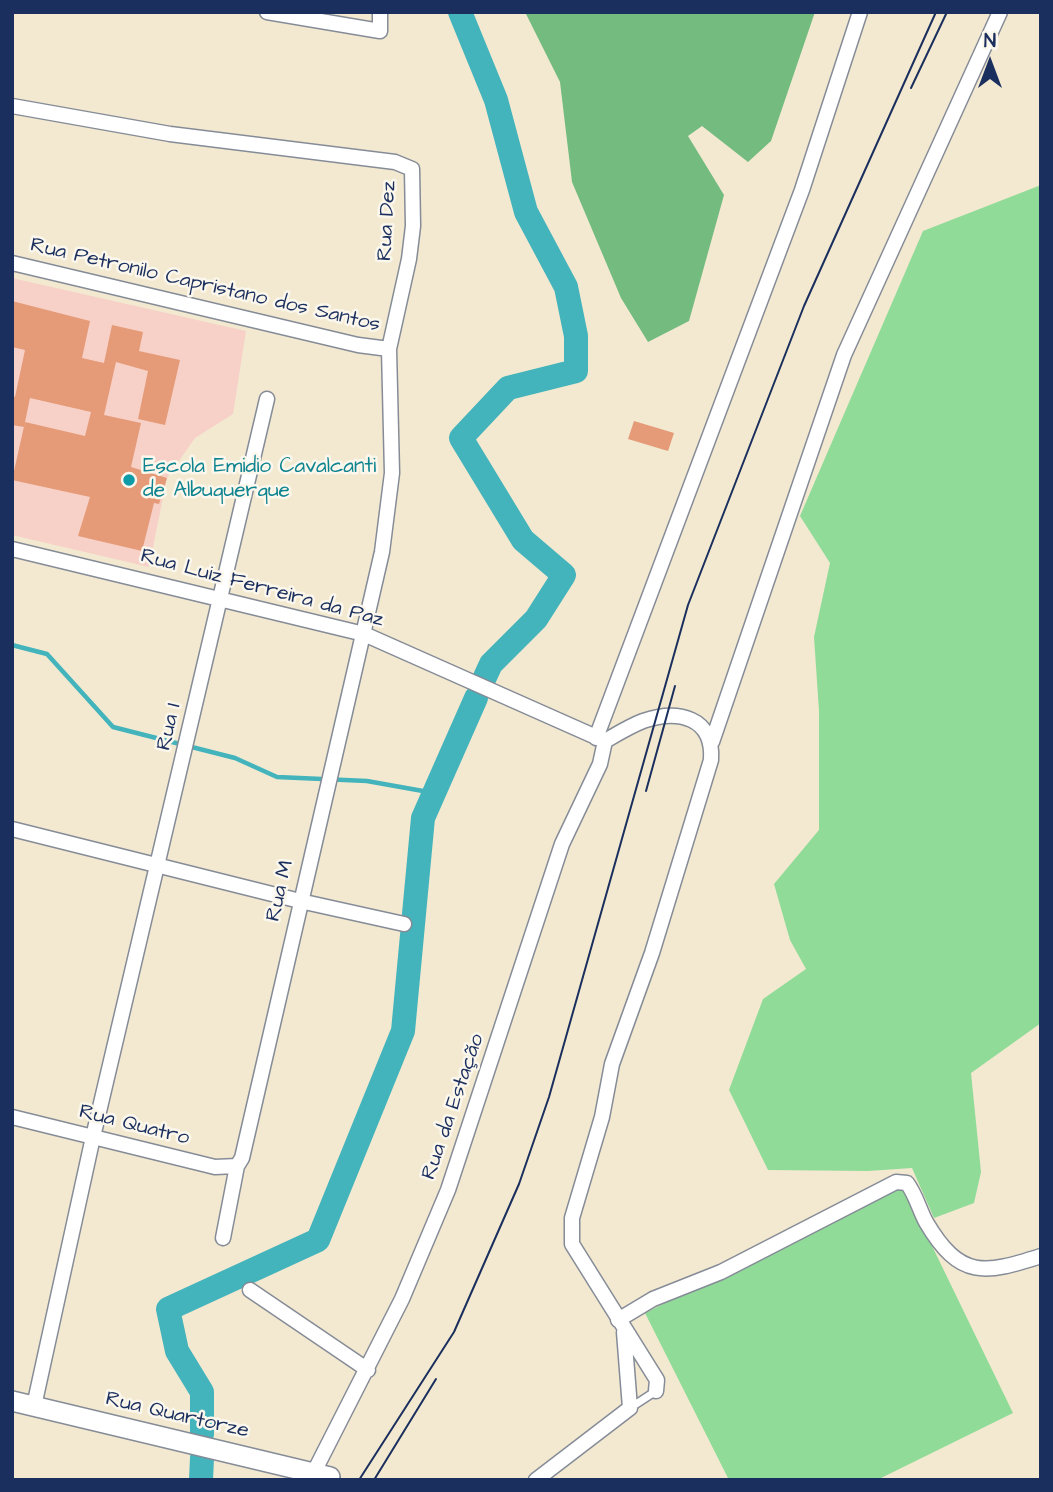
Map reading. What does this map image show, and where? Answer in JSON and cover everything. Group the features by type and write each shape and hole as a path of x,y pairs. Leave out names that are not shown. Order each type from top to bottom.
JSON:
{"street":[{"path":"267,12 380,31 380,12"},
{"name":"Rua da Estação","path":"322,1476 448,1190 539,923 562,844 600,764 600,740 802,190 860,12"},
{"path":"656,1391 657,1380 572,1244 572,1219 603,1116 612,1064 686,846 711,760 712,742 844,355 1000,12"},
{"name":"Rua Dez","path":"12,106 170,134 407,165 412,169 413,226 409,259 389,349 392,443 390,503 364,634"},
{"name":"Rua Petronilo Capristano dos Santos","path":"12,263 359,345 389,349"},
{"name":"Rua I","path":"34,1406 93,1137 267,399"},
{"name":"Rua Luiz Ferreira da Paz","path":"12,549 364,634 600,740"},
{"name":"Rua M","path":"223,1238 364,634"},
{"path":"600,740 641,722 667,717 701,724 712,742"},
{"path":"13,830 404,924"},
{"name":"Rua Quatro","path":"12,1117 215,1167 239,1162"},
{"path":"621,1325 653,1299 720,1272 896,1182 907,1183 934,1233 955,1258 965,1265 994,1270 1041,1256"},
{"path":"250,1290 368,1370"},
{"path":"536,1480 629,1408 621,1325"},
{"name":"Rua Quartorze","path":"12,1401 289,1474 322,1476"}],"lane":[{"path":"629,1408 656,1391"}],"shaded area":[{"path":"12,278 246,331 233,414 195,438 167,478 149,567 12,535"}],"green space":[{"path":"525,12 815,12 771,141 748,162 702,126 688,136 724,195 689,321 648,342 621,298 572,182 560,82"},
{"path":"1041,185 1041,1023 971,1073 981,1172 974,1203 934,1218 912,1168 868,1171 768,1170 729,1090 763,999 806,969 790,940 774,884 819,830 819,711 814,637 830,563 800,516 923,231"},
{"path":"902,1184 1013,1413 877,1480 729,1480 645,1313"}],"building":[{"path":"12,301 90,321 82,358 104,363 112,325 143,332 139,351 180,360 165,425 138,419 148,371 116,362 104,415 141,423 131,467 167,478 159,504 154,503 142,551 78,536 90,497 12,480 24,427 12,425 12,396 15,397 25,350 12,347","holes":["30,398 91,412 85,436 25,422"]},
{"path":"634,421 674,433 668,451 628,439"}],"waterway":[{"path":"460,12 496,100 526,212 566,287 576,336 576,371 508,388 461,438 523,540 564,575 536,619 491,664 485,677"},
{"path":"12,645 47,654 113,727 235,758 277,777 367,781 434,793"},
{"path":"202,1434 202,1392 177,1351 168,1309 318,1240 403,1031 423,818 476,698"},
{"path":"201,1480 202,1458"}],"tram line":[{"path":"359,1480 454,1332 519,1184 549,1097 688,605 804,306 936,12"},
{"path":"911,88 947,12"},
{"path":"646,791 675,686"},
{"path":"374,1480 436,1379"}],"place":[{"name":"Escola Emidio Cavalcanti de Albuquerque","path":"129,480"}]}
